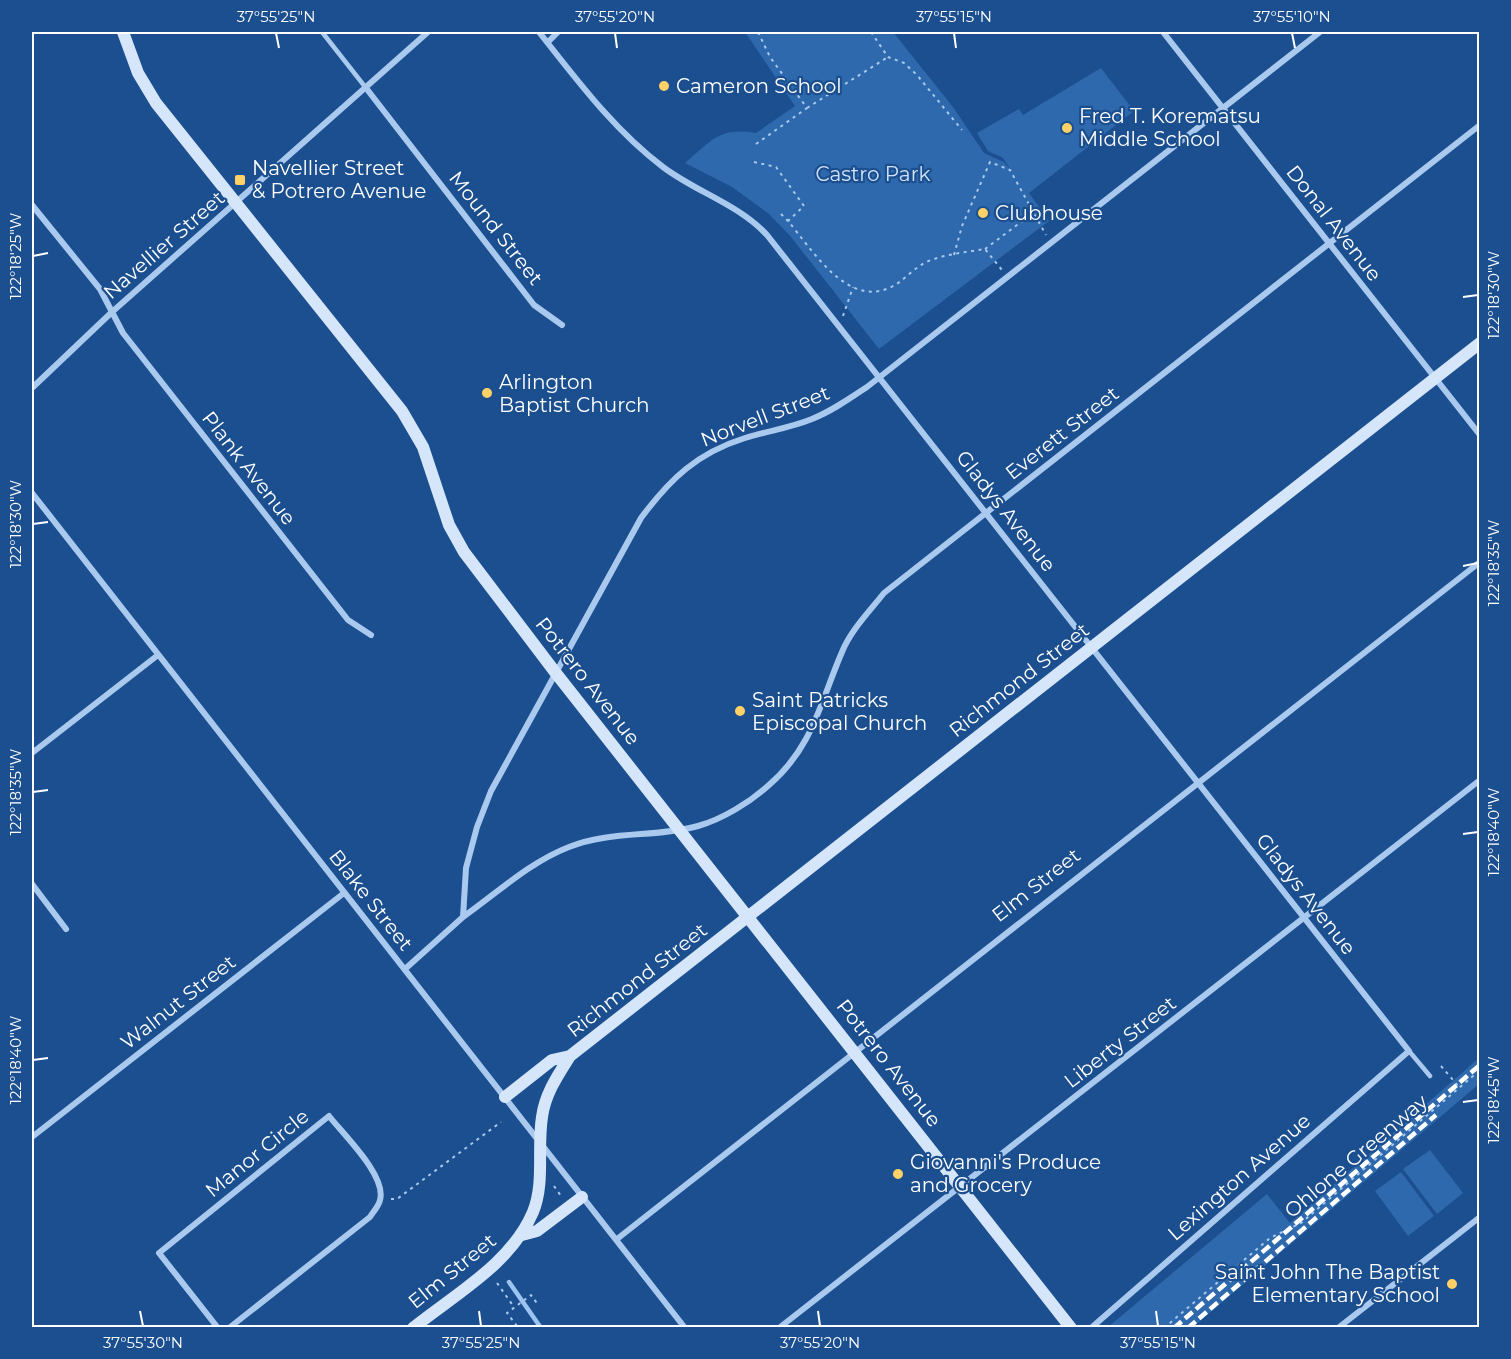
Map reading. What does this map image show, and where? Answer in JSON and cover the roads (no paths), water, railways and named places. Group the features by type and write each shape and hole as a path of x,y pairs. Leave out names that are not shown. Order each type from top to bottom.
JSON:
{"street":[{"name":"Potrero Avenue","path":"123,32 138,73 156,103 402,411 423,447 449,525 464,552 555,672 1071,1328"},
{"name":"Navellier Street","path":"32,388 112,312 428,32"},
{"name":"Gladys Avenue","path":"539,32 588,94 633,144 666,169 736,210 764,232 881,377 1409,1051"},
{"path":"548,42 558,32"},
{"name":"Donal Avenue","path":"1163,32 1479,435"},
{"name":"Norvell Street","path":"463,917 466,868 477,826 491,791 641,518 664,487 694,462 720,447 810,420 835,409 881,377 1320,32"},
{"name":"Mound Street","path":"366,88 534,305 562,325"},
{"name":"Everett Street","path":"463,917 540,861 569,847 610,835 698,826 743,804 790,765 821,712 842,651 860,622 884,593 1479,125"},
{"name":"Plank Avenue","path":"32,205 100,289 123,333 348,620 371,635"},
{"name":"Richmond Street","path":"540,1142 542,1116 552,1084 570,1056 749,918 1479,343"},
{"name":"Blake Street","path":"32,493 686,1328"},
{"name":"Elm Street","path":"616,1239 1479,562"},
{"path":"32,753 158,655"},
{"name":"Liberty Street","path":"779,1328 961,1188 1479,780"},
{"path":"32,884 66,929"},
{"name":"Walnut Street","path":"32,1137 344,893"},
{"path":"405,969 463,917"},
{"name":"Lexington Avenue","path":"1091,1328 1409,1051"},
{"path":"505,1097 552,1060 570,1056"},
{"name":"Manor Circle","path":"218,1328 159,1253 328,1116 376,1175 381,1187 380,1201 370,1217 229,1328"},
{"name":"Elm Street","path":"412,1328 499,1261 522,1235 534,1210 540,1142"},
{"path":"522,1235 537,1231 582,1197"},
{"path":"1338,1328 1479,1217"}],"lane":[{"path":"322,32 366,88"},
{"path":"1409,1051 1430,1076"}],"waterway":[{"path":"509,1282 541,1328"}],"railway":[{"path":"1174,1328 1480,1065"},
{"path":"1188,1328 1436,1115"}],"place":[{"name":"Cameron School","path":"664,86"},
{"name":"Fred T. Korematsu Middle School","path":"1067,128"},
{"name":"Navellier Street & Potrero Avenue","path":"240,180"},
{"name":"Clubhouse","path":"983,213"},
{"name":"Arlington Baptist Church","path":"487,393"},
{"name":"Saint Patricks Episcopal Church","path":"740,711"},
{"name":"Giovanni's Produce and Grocery","path":"898,1174"},
{"name":"Saint John The Baptist Elementary School","path":"1452,1284"}],"park label":[{"name":"Castro Park","path":"873,174"}]}
